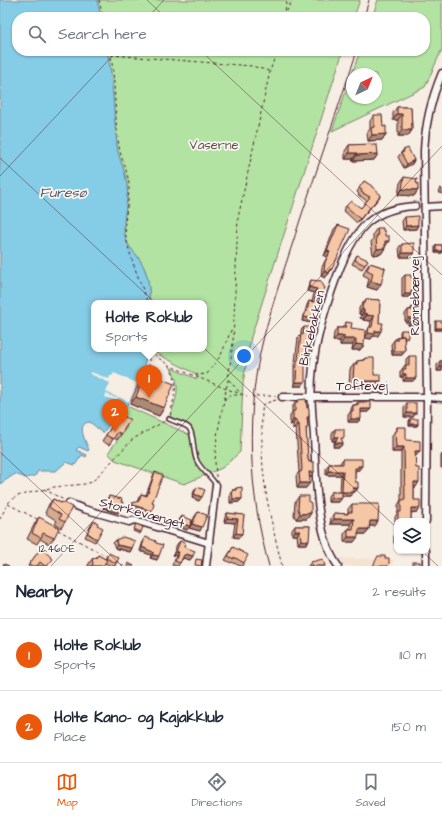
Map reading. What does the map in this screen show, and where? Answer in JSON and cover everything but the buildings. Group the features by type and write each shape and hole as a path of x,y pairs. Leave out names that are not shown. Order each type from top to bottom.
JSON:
{"street":[{"name":"Rønnebærvej","path":"426,518 427,397 425,140 431,106 442,73"},
{"name":"Birkebakken","path":"338,566 325,540 321,523 316,483 312,397 313,367 317,342 334,286 349,250 362,230 373,219 385,212 399,207 415,206"},
{"path":"425,207 442,206"},
{"name":"Toftevej","path":"281,397 442,398"},
{"path":"206,566 216,485"},
{"name":"Storkevænget","path":"66,502 84,509 129,522 134,520 209,543"},
{"path":"426,554 426,566"}],"lane":[{"path":"169,419 189,428 192,434 194,454 197,461 201,468 212,478 216,485"}],"path":[{"path":"99,0 102,12"},
{"path":"285,12 287,0"},
{"path":"286,12 292,0"},
{"path":"111,56 114,73 119,147 126,168 129,188 125,223 126,237 137,277 147,300"},
{"path":"126,56 252,66 270,71"},
{"path":"216,485 215,461 217,442 233,343 238,218 274,56"},
{"path":"194,375 207,374 221,355 233,326"},
{"path":"0,519 8,504 17,496 64,485 92,482 133,439 169,419 175,394 173,373 167,365 153,353 149,357 149,367"},
{"path":"167,365 247,396"},
{"path":"228,380 242,395"},
{"path":"223,401 230,395 242,395"},
{"path":"256,396 281,397"},
{"path":"281,397 263,404 262,457 264,485 268,508 282,566"},
{"path":"43,489 66,502"},
{"path":"8,504 43,522"},
{"path":"57,530 124,566"}],"shaded area":[{"path":"339,558 394,560 391,566 344,566"}],"green space":[{"path":"97,0 360,0 356,12 100,12"},
{"path":"378,0 442,0 442,49 425,87 332,131 346,91 346,104 382,104 382,68 354,68 358,56 430,56 430,12 374,12"},
{"name":"Vaserne","path":"108,56 341,56 251,337 243,383 240,452 222,468 184,484 115,460 108,453 127,427 122,423 124,410 127,406 190,435 191,426 170,417 177,392 176,381 171,368 197,379 198,375 154,352 207,352 207,300 149,300 149,285 146,273 138,257 126,240 124,233 124,219 127,186 118,150"}],"water":[{"name":"Furesø","path":"0,0 97,0 100,12 12,12 12,56 108,56 118,150 127,186 124,233 128,244 144,268 149,285 149,300 91,300 91,352 147,352 144,366 129,402 124,410 122,423 113,418 103,433 90,422 83,426 82,429 84,438 89,450 88,451 79,447 76,450 87,455 86,457 82,455 75,465 66,462 56,471 38,471 35,476 26,478 15,474 0,484"}],"pier":[{"path":"91,372 109,379 114,373 137,383 129,402 118,397 117,401 105,397 106,394 116,398 117,397 106,392 110,383 90,374"}],"tram line":[{"path":"365,12 369,0"},
{"path":"269,566 262,538 253,480 252,422 258,364 264,336 277,292 355,56"}],"place":[{"name":"Holte Roklub","path":"149,398"},
{"name":"Holte Kano- og Kajakklub","path":"115,432"}]}
